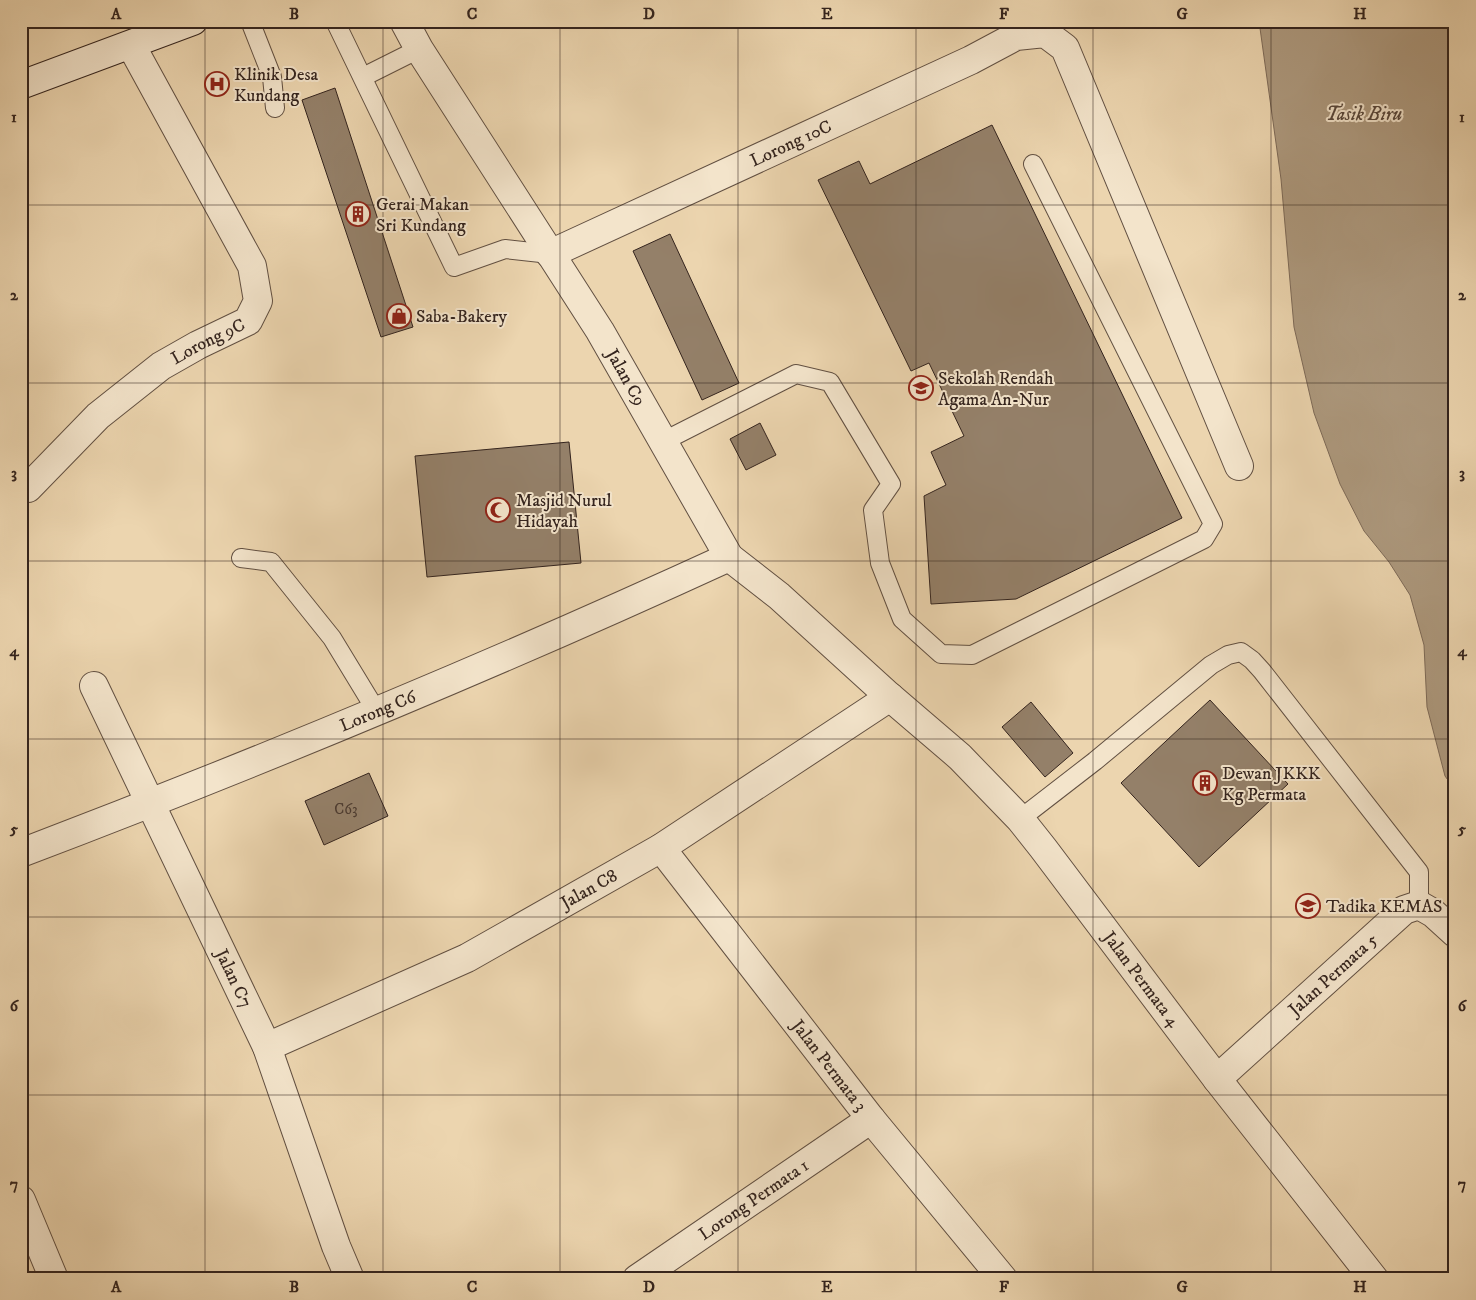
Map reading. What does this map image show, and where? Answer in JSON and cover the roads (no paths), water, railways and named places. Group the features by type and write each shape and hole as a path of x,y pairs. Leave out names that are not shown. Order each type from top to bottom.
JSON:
{"street":[{"path":"21,85 193,21"},
{"name":"Jalan C9","path":"404,21 419,48 600,331 728,557 779,596 890,696"},
{"path":"1013,28 1045,33 1066,48 1240,466"},
{"name":"Lorong 10C","path":"550,254 971,60 1013,28"},
{"name":"Lorong 9C","path":"28,488 98,416 161,366 248,320 258,301 252,266 132,45"},
{"name":"Lorong C6","path":"21,853 151,804 377,712 590,621 728,557"},
{"name":"Jalan C7","path":"94,686 267,1047 336,1246 350,1279"},
{"name":"Jalan Permata 4","path":"890,696 960,756 1020,819 1217,1079 1374,1279"},
{"name":"Jalan C8","path":"267,1047 466,958 661,848 890,696"},
{"name":"Jalan Permata 3","path":"661,848 872,1119 1003,1279"},
{"path":"1419,905 1433,913 1455,933"},
{"name":"Jalan Permata 5","path":"1217,1079 1404,910 1419,905"},
{"name":"Lorong Permata 1","path":"644,1277 872,1119"},
{"path":"21,1200 54,1279"}],"lane":[{"path":"250,21 272,78 275,108"},
{"path":"335,21 454,267 505,248 550,254"},
{"path":"363,77 419,48"},
{"path":"662,442 796,374 830,382 891,484 873,510 880,563 902,619 941,654 972,655 1204,539 1213,524 1033,164"},
{"path":"241,558 271,562 332,638 377,712"},
{"path":"1020,819 1096,761 1212,665 1228,655 1241,652 1262,670 1419,872 1419,905"}],"water":[{"name":"Tasik Biru","path":"1259,21 1455,21 1455,790 1445,776 1427,707 1424,645 1410,595 1389,562 1364,531 1340,484 1314,413 1294,327 1281,179"}],"place":[{"name":"Klinik Desa Kundang","path":"217,84"},
{"name":"Gerai Makan Sri Kundang","path":"358,214"},
{"name":"Saba-Bakery","path":"399,316"},
{"name":"Sekolah Rendah Agama An-Nur","path":"921,388"},
{"name":"Masjid Nurul Hidayah","path":"498,510"},
{"name":"Dewan JKKK Kg Permata","path":"1205,783"},
{"name":"Tadika KEMAS","path":"1308,906"}]}
